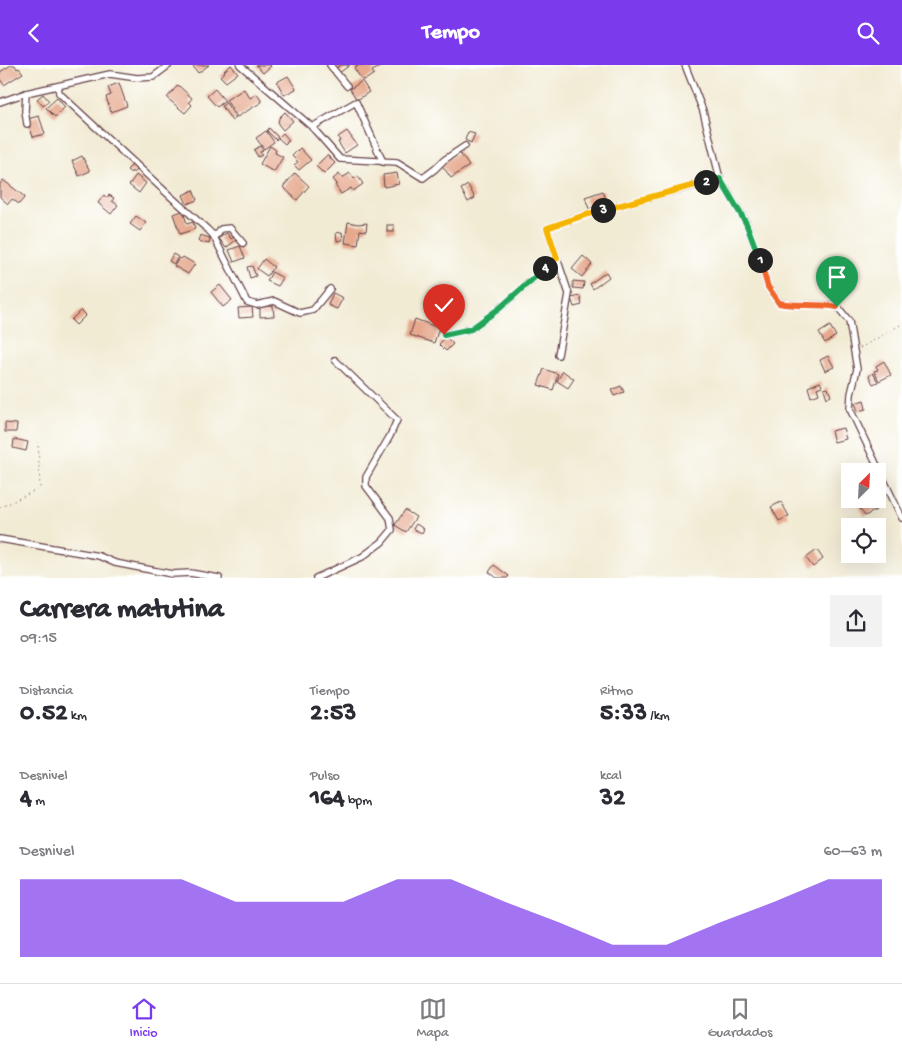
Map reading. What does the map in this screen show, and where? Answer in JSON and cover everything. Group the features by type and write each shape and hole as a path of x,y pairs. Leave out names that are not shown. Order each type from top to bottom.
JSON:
{"street":[{"path":"0,102 26,93 110,74 138,78 153,77 169,65"},
{"path":"240,65 312,127 340,159 397,163 423,178 464,146"},
{"path":"330,65 347,86"},
{"path":"685,65 703,111 720,179 746,223 760,259 768,287 779,303 790,305 824,304 837,307 849,321 858,369 851,394 850,409 902,518"},
{"path":"58,86 59,93 208,229 213,235 247,302 257,305 274,301 300,313 313,310 330,289"},
{"path":"26,93 26,124"},
{"path":"312,127 356,102 383,161"},
{"path":"558,355 569,294 547,228 588,214 720,179"},
{"path":"213,235 218,234 221,229 230,228 243,243"},
{"path":"444,335 471,329 500,308 557,258"},
{"path":"316,578 362,557 382,542 392,530 390,518 366,486 366,477 397,420 335,360"},
{"path":"0,539 99,556 115,563 172,574 190,573 219,578"}],"path":[{"path":"855,351 902,324"},
{"path":"0,507 40,488 38,442"}],"building":[{"path":"11,65 15,65 23,73 4,85 0,79 0,72"},
{"path":"192,65 209,65 198,73"},
{"path":"231,65 238,73 226,82 220,76"},
{"path":"256,65 270,65 271,66 263,73"},
{"path":"338,65 350,65 339,73 336,68"},
{"path":"359,65 378,65 380,67 372,71 374,74 362,80 354,68"},
{"path":"288,76 296,89 284,95 277,82"},
{"path":"362,81 369,92 357,100 350,89"},
{"path":"119,83 127,106 111,112 106,97 111,95 108,87"},
{"path":"178,85 192,98 189,102 192,105 185,113 167,98"},
{"path":"215,89 225,101 217,107 207,96"},
{"path":"244,89 250,98 257,94 262,102 237,117 226,100"},
{"path":"43,94 49,101 43,106 37,99"},
{"path":"57,98 65,107 55,117 46,108"},
{"path":"226,103 236,118 232,121 222,106"},
{"path":"285,112 293,121 283,130 278,124 279,118"},
{"path":"39,116 45,134 33,137 27,119"},
{"path":"269,128 278,137 276,140 267,131"},
{"path":"266,131 274,142 264,149 256,138"},
{"path":"347,131 357,145 345,153 338,142 340,141 338,137"},
{"path":"468,132 475,134 471,143 465,140"},
{"path":"283,133 289,140 285,144 278,138"},
{"path":"260,146 263,150 260,152 262,155 258,157 254,150"},
{"path":"270,146 276,150 275,153 283,157 274,172 260,164"},
{"path":"300,148 311,160 299,170 294,165 298,162 292,156"},
{"path":"459,152 469,166 451,178 441,164"},
{"path":"327,155 335,163 324,174 316,166"},
{"path":"82,156 90,171 79,176 72,161"},
{"path":"132,165 138,169 134,173 127,170"},
{"path":"295,173 309,186 297,200 283,187"},
{"path":"350,173 354,179 358,176 363,184 353,191 351,188 341,194 333,179 339,174 342,178"},
{"path":"397,173 399,184 384,187 383,175"},
{"path":"136,175 146,183 139,193 129,185"},
{"path":"3,180 25,197 19,204 12,199 8,204 0,197 0,184"},
{"path":"468,185 475,198 468,202 461,189"},
{"path":"193,190 197,200 187,204 183,195"},
{"path":"603,191 607,203 589,209 585,197"},
{"path":"104,195 107,198 109,195 114,198 112,201 118,205 111,214 98,203"},
{"path":"183,211 187,224 193,222 195,229 180,234 173,214"},
{"path":"136,216 146,223 140,231 130,224"},
{"path":"348,222 367,223 366,231 360,230 358,245 345,243"},
{"path":"387,225 394,225 394,232 387,232"},
{"path":"342,232 343,240 337,241 336,233"},
{"path":"227,233 231,239 234,237 236,240 226,248 219,238"},
{"path":"200,235 210,238 209,244 198,241"},
{"path":"240,246 245,258 234,262 229,250"},
{"path":"173,254 178,257 174,264 169,261"},
{"path":"583,256 592,264 582,277 572,269"},
{"path":"183,257 195,264 188,274 174,266 179,258"},
{"path":"264,259 274,267 267,276 257,269"},
{"path":"252,266 256,276 250,278 247,267"},
{"path":"272,272 283,278 278,286 267,281"},
{"path":"606,272 609,277 593,289 590,284"},
{"path":"573,281 584,282 583,289 573,288"},
{"path":"220,285 232,300 223,307 211,292"},
{"path":"333,293 343,298 337,309 328,305"},
{"path":"580,296 582,305 574,307 571,298"},
{"path":"273,306 274,316 260,317 260,307"},
{"path":"252,307 253,317 239,318 238,308"},
{"path":"81,310 86,315 76,325 71,320"},
{"path":"415,319 439,328 434,343 410,335"},
{"path":"830,326 836,336 825,343 819,333"},
{"path":"446,337 453,344 446,351 439,344"},
{"path":"828,356 834,367 825,371 820,360"},
{"path":"884,361 891,375 879,381 874,371 878,370 876,366"},
{"path":"544,369 558,374 553,390 538,385"},
{"path":"563,371 574,379 568,388 557,381"},
{"path":"873,373 878,382 873,384 869,376"},
{"path":"820,382 822,386 817,388 819,394 811,397 808,387"},
{"path":"621,386 624,392 614,396 611,390"},
{"path":"828,388 831,396 827,398 824,389"},
{"path":"864,400 866,409 858,411 855,403"},
{"path":"5,423 17,424 16,432 5,432"},
{"path":"843,428 846,439 834,442 831,431"},
{"path":"14,439 28,442 26,451 13,448"},
{"path":"781,502 789,516 779,521 771,507"},
{"path":"859,508 875,508 876,510 865,516"},
{"path":"405,510 416,517 406,532 395,525"},
{"path":"416,524 424,529 422,533 413,529"},
{"path":"817,550 823,559 813,567 806,558"},
{"path":"494,565 509,576 507,578 497,578 489,572"}],"route":[{"path":"444,335 471,329 500,308 557,258 547,228 588,214 720,179 746,223 760,259 768,287 779,303 790,305 824,304 837,307"}]}
